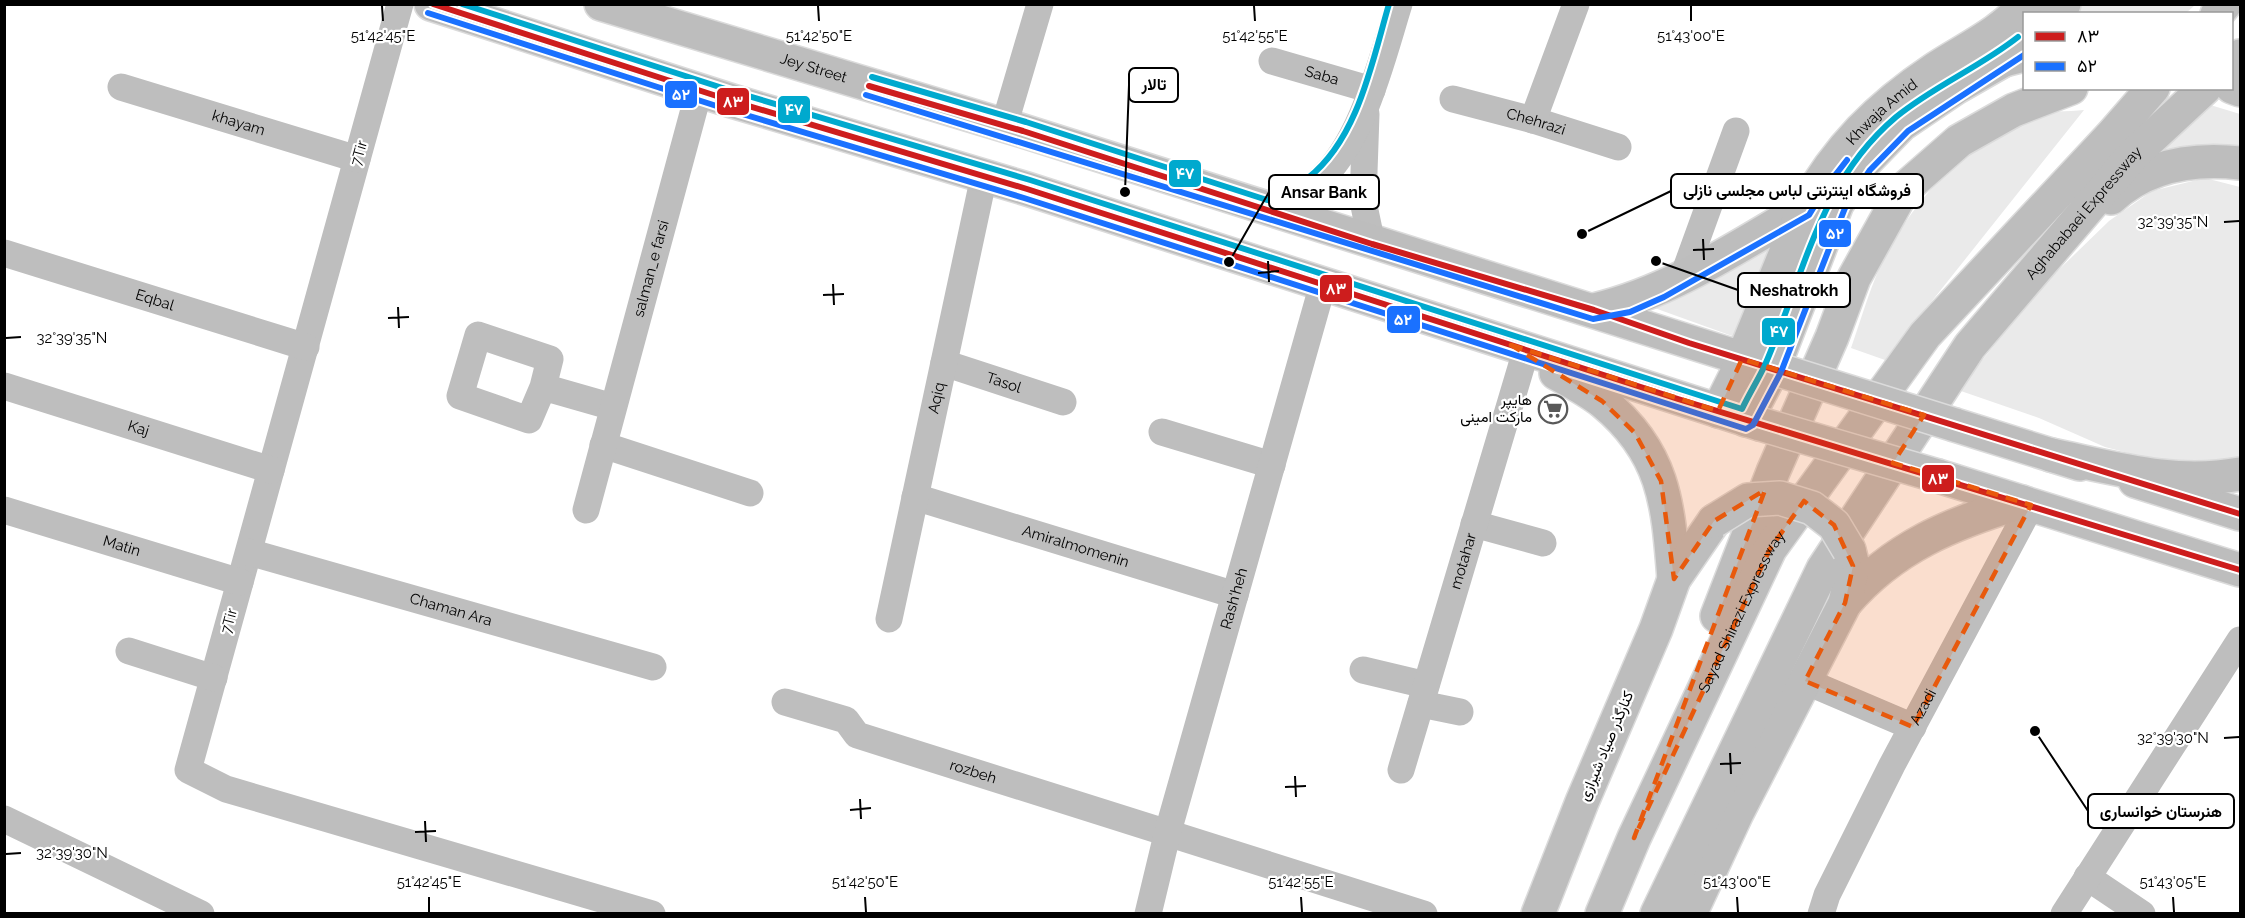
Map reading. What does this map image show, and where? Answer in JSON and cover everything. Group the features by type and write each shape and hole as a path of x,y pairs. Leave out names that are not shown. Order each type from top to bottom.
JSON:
{"main road":[{"path":"431,4 699,91 984,176 1323,284 1518,350 2241,570"},
{"name":"Jey Street","path":"601,4 1004,126 1372,244 1594,310 1742,359 2050,454"},
{"name":"Khwaja Amid","path":"1741,418 1742,359 1804,208 1818,182 1860,128 1893,98 1995,31 2025,4"},
{"name":"Khwaja Amid","path":"1741,418 1778,370 1837,204 1863,164 1902,124 1955,88 2018,53"},
{"path":"1634,838 1773,472 1832,337 1854,278 1904,190 1959,141 2014,110 2066,90"},
{"name":"Aghababaei Expressway","path":"1657,914 1823,569 1970,346 2041,263 2124,144 2151,90"},
{"name":"Aghababaei Expressway","path":"1926,334 2124,144 2202,90"},
{"path":"2041,263 2120,189 2144,176 2178,163 2209,159 2241,163"},
{"path":"1594,310 1627,303 1683,277 1804,208"},
{"name":"Sayad Shirazi Expressway","path":"1602,914 1634,838 1770,549 1926,334"},
{"path":"1518,350 1602,401 1635,432 1662,481 1674,579"},
{"path":"2050,454 2164,479 2212,479 2241,474"},
{"path":"2050,454 2241,514"},
{"path":"1674,579 1714,521 1748,500 1780,498 1812,507 1834,525 1849,550 1852,566 1845,603 1813,684 1690,914"},
{"path":"1845,603 1868,577 1936,533 2026,504"},
{"name":"کنارگذر صیاد شیرازی","path":"1538,914 1582,802 1656,629 1674,579"}],"street":[{"name":"7Tir","path":"400,4 188,770 226,789 652,914"},
{"path":"1004,126 1040,4"},
{"path":"1268,210 1316,183 1338,158 1370,97 1399,4"},
{"path":"1533,120 1576,4"},
{"name":"Saba","path":"1272,61 1370,97"},
{"name":"khayam","path":"121,87 357,159"},
{"name":"salman_e farsi","path":"586,510 699,91"},
{"path":"1370,97 1363,201 1372,244"},
{"name":"Chehrazi","path":"1453,99 1533,120 1618,147"},
{"path":"1683,277 1736,131"},
{"name":"Aqiq","path":"889,619 984,176"},
{"name":"Eqbal","path":"4,253 306,347"},
{"name":"Rash'heh","path":"1148,914 1167,835 1323,284"},
{"name":"motahar","path":"1401,770 1474,524 1518,350"},
{"name":"Tasol","path":"944,363 1063,402"},
{"name":"Kaj","path":"4,386 271,470"},
{"path":"543,387 613,407"},
{"path":"1162,432 1272,465"},
{"path":"603,445 750,493"},
{"name":"Amiralmomenin","path":"915,497 1235,595"},
{"name":"Azadi","path":"1821,914 1827,896 2026,504"},
{"name":"Matin","path":"4,510 240,582"},
{"path":"1474,524 1543,543"},
{"name":"Chaman Ara","path":"249,552 653,667"},
{"path":"2064,914 2241,640"},
{"path":"129,651 214,678"},
{"path":"1363,670 1423,694 1460,712"},
{"path":"1813,684 1913,727"},
{"name":"rozbeh","path":"785,702 846,720 857,735 1167,835 1424,914"},
{"path":"4,819 201,914"},
{"path":"2087,877 2142,914"}],"highlighted area":[{"path":"1511,345 1718,411 1742,359 1924,415 1893,463 2031,505 1913,727 1805,681 1845,603 1853,566 1834,525 1804,501 1770,549 1634,838 1765,490 1714,521 1674,579 1661,481 1635,433 1602,401"}],"shaded area":[{"path":"2073,5 2195,5 2187,12 2066,12"},
{"path":"2207,104 2240,114 2240,155 2151,158"},
{"path":"2084,110 1885,360 1851,348 1874,282 1891,245 1918,205 1950,169 1987,139 2029,116 2049,112"},
{"path":"2205,178 2240,187 2240,462 2178,466 2105,447 2039,418 1958,390 2042,286 2109,221 2152,191"},
{"path":"1776,237 1735,337 1649,306"}],"transit line":[{"name":"۸۳","path":"433,4 732,101 1027,189 1678,399 2240,570"},
{"name":"۴۷","path":"462,4 735,92 1030,180 1742,409 1765,365 1816,232 1848,171 1870,143 1896,117 2018,37"},
{"name":"۴۷","path":"872,77 1026,122 1267,200 1308,178 1325,162 1339,143 1361,98 1389,4"},
{"name":"۵۲","path":"428,13 729,110 1024,198 1746,429 1753,425 1781,372 1845,208 1870,170 1908,131 2023,56"},
{"name":"۸۳","path":"869,86 1023,131 1372,244 1594,310 1689,343 2240,514"},
{"name":"۵۲","path":"866,95 1593,319 1630,312 1664,297 1809,215 1826,187 1847,160"}],"place":[{"name":"تالار","path":"1125,192"},
{"name":"فروشگاه اینترنتی لباس مجلسی نازلی","path":"1582,234"},
{"name":"Neshatrokh","path":"1656,261"},
{"name":"Ansar Bank","path":"1229,262"},
{"name":"هایپر مارکت امینی","path":"1553,409"},
{"name":"هنرستان خوانساری","path":"2035,731"}]}
